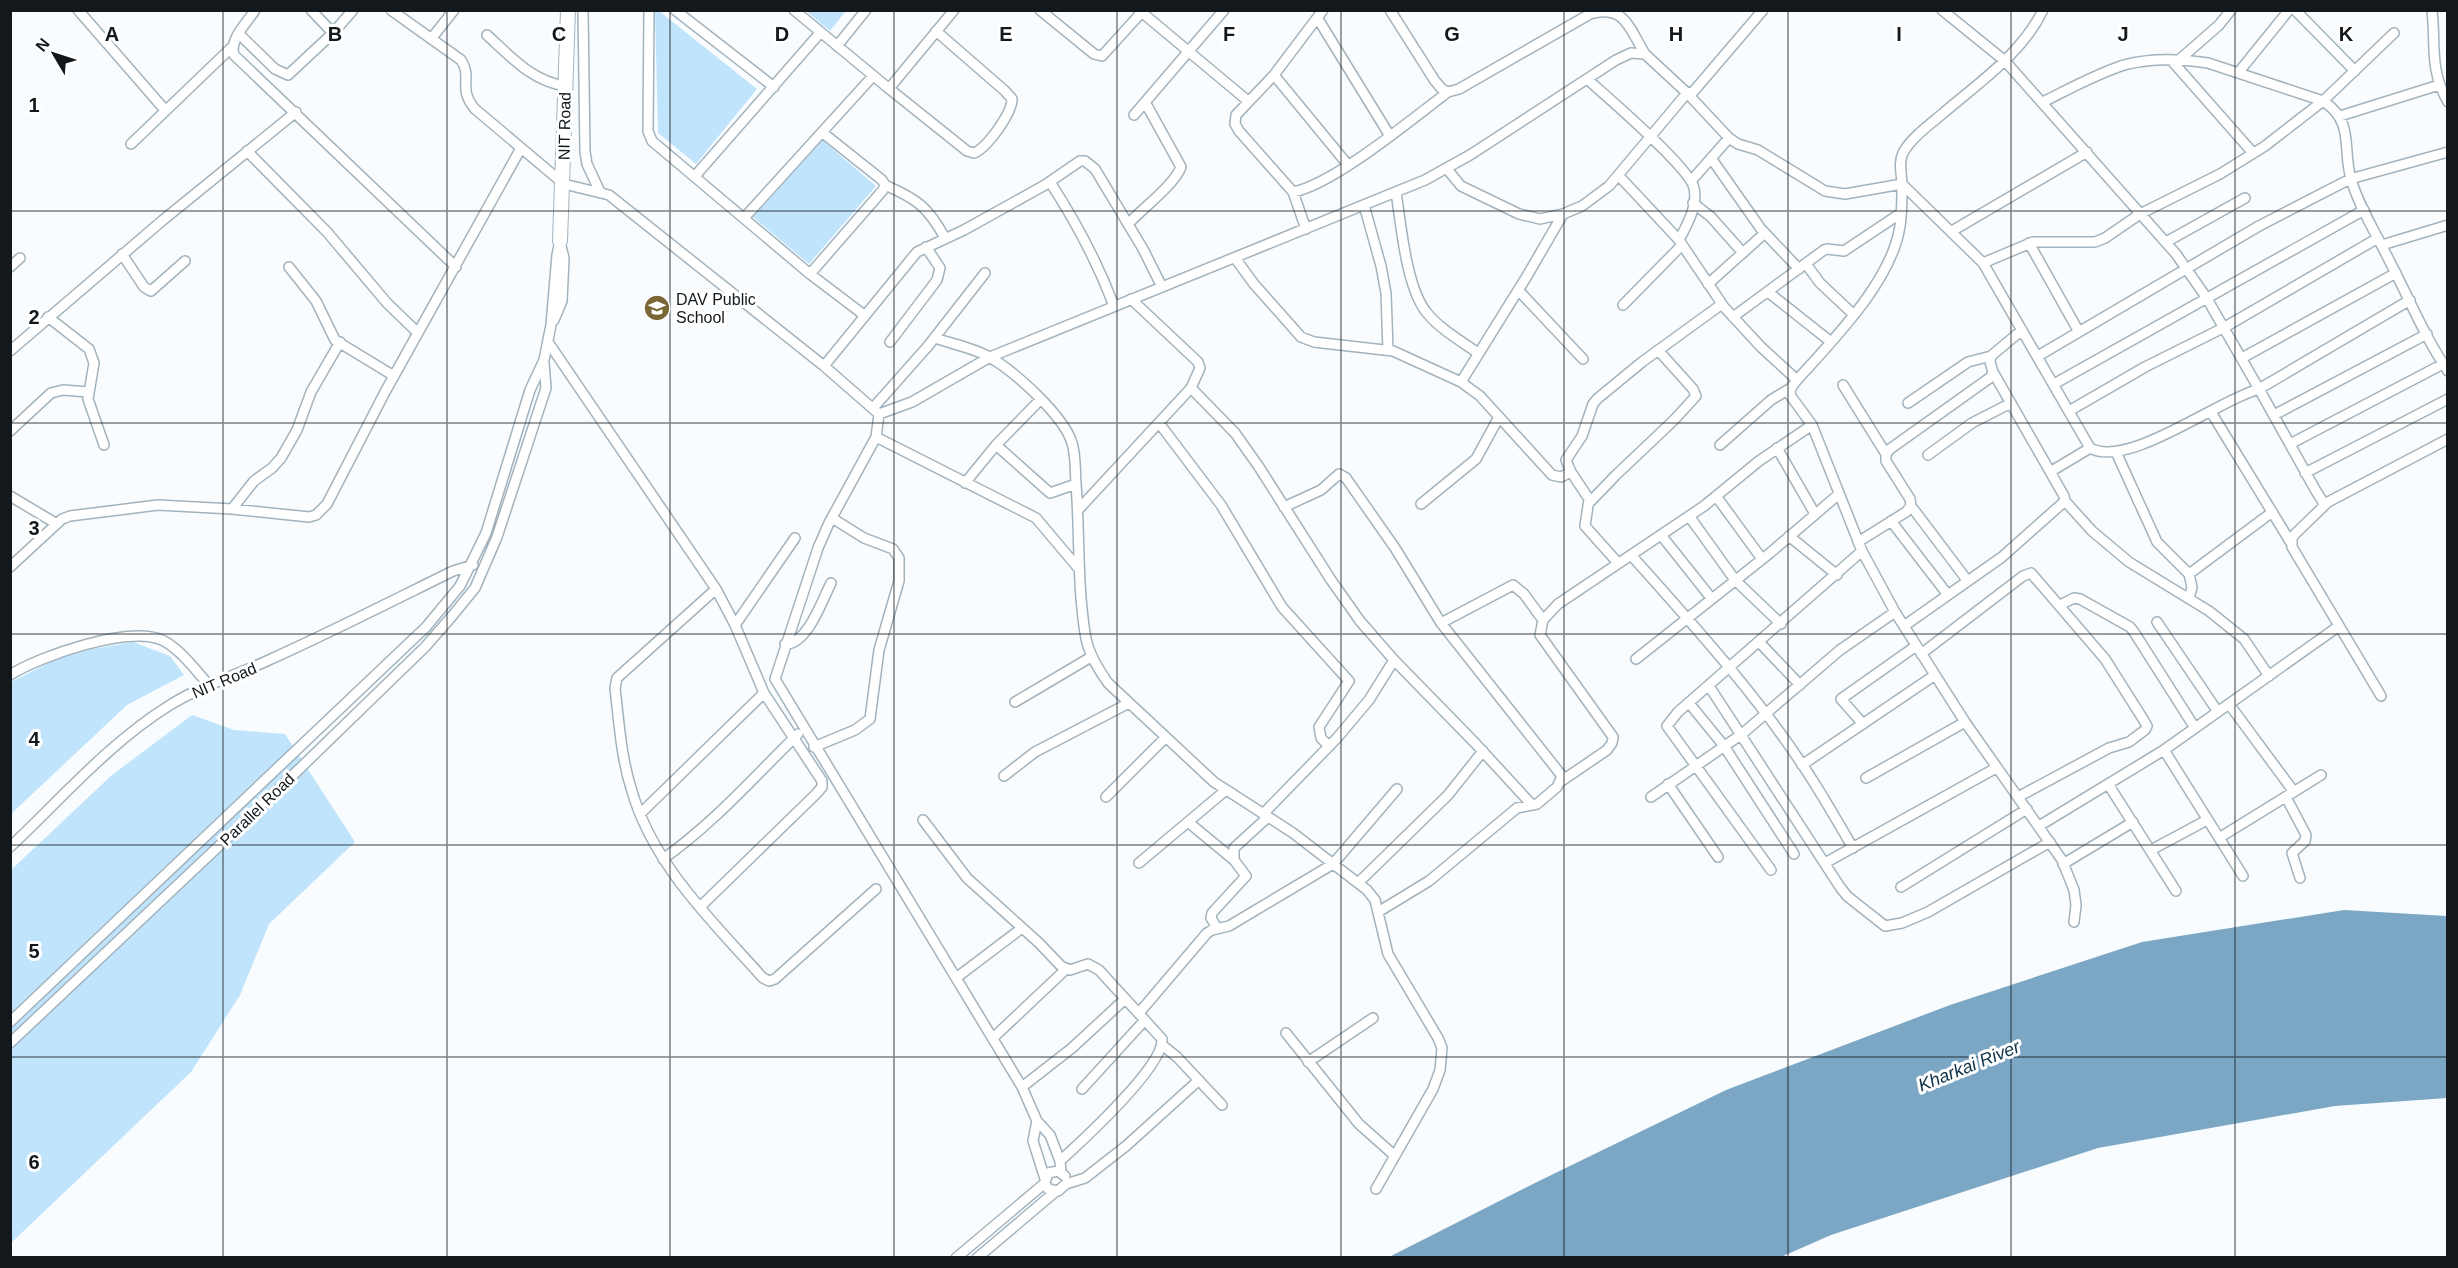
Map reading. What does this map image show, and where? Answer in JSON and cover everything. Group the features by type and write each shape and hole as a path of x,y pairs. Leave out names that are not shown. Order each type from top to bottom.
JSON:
{"main road":[{"name":"NIT Road","path":"560,241 564,184 568,10"}],"street":[{"path":"78,10 165,110"},
{"path":"131,144 232,47 255,10"},
{"path":"311,10 333,33"},
{"path":"239,34 275,69 288,75 333,33 353,10"},
{"path":"391,10 461,60 466,67 464,90 466,99 564,184 576,189 609,195 824,366 876,411"},
{"path":"431,39 454,10"},
{"path":"583,10 585,152 587,164 600,192"},
{"path":"649,10 648,131 652,141 810,274 864,315"},
{"path":"675,10 774,87"},
{"path":"794,10 967,151 974,153 986,144 1009,111 1012,99 936,31"},
{"path":"837,46 866,10"},
{"path":"887,87 892,85 954,10"},
{"path":"1040,10 1094,54 1102,56 1140,12 1248,101"},
{"path":"1134,115 1224,10"},
{"path":"1390,10 1435,81 1448,92"},
{"path":"1293,192 1305,190 1348,165 1448,92 1590,14 1611,10 1624,19 1644,54 1687,93 1729,138 1738,144 1758,150 1833,194 1902,184"},
{"path":"1447,169 1461,186 1519,214 1540,219 1563,214 1599,196 1619,176 1687,93 1693,92 1698,87 1763,10"},
{"path":"1942,10 2005,61 2166,242 2188,270 2224,327 2323,502 2328,502"},
{"path":"1719,446 1771,400 1794,384 1853,314 1882,273 1896,244 1901,213 1903,153 1912,142 2005,61 2034,26 2043,10"},
{"path":"2176,61 2219,25 2231,10"},
{"path":"2238,73 2289,10"},
{"path":"2295,10 2355,71"},
{"path":"2432,10 2434,68 2439,85 2448,102"},
{"path":"1306,229 1293,192 1235,124 1236,115 1274,75 1320,15 1390,136"},
{"path":"694,176 820,33"},
{"path":"1983,263 2029,243 2100,241 2140,214 2220,174 2253,153 2323,101 2394,33"},
{"path":"488,35 527,71 548,83 565,86"},
{"path":"232,47 234,55 456,267"},
{"path":"876,411 912,402 990,357 1396,192 1447,169 1616,60 1631,53 1644,54"},
{"path":"2043,102 2123,66 2138,62 2176,61 2208,63 2323,101 2340,116 2345,130 2350,178 2445,368 2290,444"},
{"path":"2176,61 2253,153"},
{"path":"1274,75 1348,165"},
{"path":"744,219 873,76"},
{"path":"1587,79 1650,136 1691,181 1694,188 1693,203 1681,243 1623,305"},
{"path":"2340,116 2439,85"},
{"path":"1128,224 1154,197 1177,179 1181,167 1145,102"},
{"path":"10,351 122,254 296,112"},
{"path":"824,133 882,180 885,185 900,191 926,208 932,214 945,238"},
{"path":"1691,181 1729,138"},
{"path":"10,567 57,524 70,516 149,506 232,509 309,516 320,512 327,504 394,376 521,148"},
{"path":"247,151 327,232 387,303 418,333"},
{"path":"1952,231 2087,152"},
{"path":"2038,357 2259,226 2350,178 2448,152"},
{"path":"1711,158 1765,233 1853,314"},
{"path":"824,366 913,255 1050,182 1076,162 1085,161 1095,169 1162,287"},
{"path":"1619,176 1681,243 1722,304 1794,384"},
{"path":"1050,182 1101,270 1114,306"},
{"path":"1902,184 1983,263 2090,448 2100,453 2133,448 2259,389 2410,300"},
{"path":"810,274 885,185"},
{"path":"1396,192 1411,277 1423,308 1440,326 1478,353"},
{"path":"2166,242 2245,198"},
{"path":"1693,203 1712,217 1743,253"},
{"path":"1364,205 1385,284 1388,350"},
{"path":"2054,384 2364,210"},
{"path":"1733,317 1827,249 1844,251 1901,213"},
{"path":"1461,382 1563,214"},
{"path":"2069,411 2145,367 2224,327 2380,241 2448,225"},
{"path":"1708,284 1765,233"},
{"name":"NIT Road","path":"472,565 486,533 530,390 544,360 551,326 562,301 564,258 560,241"},
{"path":"2029,243 2079,332"},
{"path":"890,342 937,280 940,267 927,247"},
{"path":"122,254 144,287 151,291 185,261"},
{"path":"10,267 20,258"},
{"path":"1235,258 1254,284 1301,337 1314,342 1388,350 1410,357 1461,382 1472,388 1552,475 1561,477 1571,472"},
{"path":"289,267 319,307 332,336 394,376"},
{"path":"985,273 876,411 876,437 818,548 775,680 993,1038 1022,1088 1037,1121 1050,1135 1060,1161 1061,1172"},
{"path":"2242,358 2396,273"},
{"path":"1518,290 1583,359"},
{"path":"1768,292 1831,342"},
{"path":"1078,510 1191,388 1200,368 1198,362 1131,299"},
{"path":"1618,563 1585,526 1589,503 1566,460 1582,436 1593,404 1658,350 1722,304"},
{"path":"48,317 89,349 94,363 88,399 104,445"},
{"path":"1908,403 1968,362 1991,356 2022,330"},
{"path":"2274,415 2427,334"},
{"path":"935,338 990,357 1055,413 1072,442 1078,510 1078,569 1086,646 1108,683 1214,782 1334,864 1375,900 1388,954 1442,1048 1440,1070 1433,1089 1376,1189"},
{"path":"232,509 254,481 281,458 297,430 311,392 340,342"},
{"path":"548,342 716,590 735,625 764,693 819,775 822,787 701,906"},
{"path":"1589,503 1696,396 1693,389 1658,350"},
{"path":"1991,356 1993,372 2065,501 2104,542 2129,561 2209,611 2244,639 2269,676"},
{"name":"NIT Road","path":"10,847 135,731 169,705 188,694 268,661 453,571 487,562 546,388 544,360"},
{"path":"1886,454 1987,381 1993,372"},
{"path":"1794,384 1790,395 1812,425 1860,547 1895,612 1965,722 2039,826 2063,864 2074,890 2074,922"},
{"path":"1843,385 1886,454 1886,461 1910,499 1911,506 1967,580"},
{"path":"1191,388 1235,433 1348,605 1394,660 1532,805"},
{"path":"10,431 51,393 63,390 88,392"},
{"path":"965,483 996,445 1041,399"},
{"path":"2306,472 2448,399"},
{"path":"1928,455 1972,423 2011,403"},
{"path":"2211,412 2381,696"},
{"path":"1421,504 1476,459 1499,417"},
{"path":"1159,423 1221,505 1282,607 1349,681 1319,728 1321,738 1329,746"},
{"path":"1378,912 1429,881 1517,808 1532,805 1543,799 1560,782 1607,750 1612,743 1613,737 1540,635 1543,620 1558,604 1689,516 1777,448 1812,425"},
{"path":"876,437 1036,518 1078,569"},
{"path":"2291,543 2298,530 2328,502 2448,439"},
{"path":"996,445 1050,493 1076,484"},
{"path":"1777,448 1815,514"},
{"path":"2050,472 2090,448"},
{"path":"2116,452 2157,543 2189,573 2192,586 2189,599"},
{"path":"1284,507 1321,490 1339,474 1343,475 1395,548 1441,624 1559,771 1562,776 1560,782"},
{"path":"1636,659 1762,559 1839,494"},
{"path":"10,496 57,524"},
{"path":"1716,496 1762,559"},
{"path":"1904,626 2010,551 2065,501"},
{"path":"1771,870 1667,726 1669,721 1689,703 1837,575 1860,547 1911,506"},
{"path":"2189,573 2271,513"},
{"path":"1689,516 1735,580 1781,624"},
{"path":"814,747 855,730 870,719 879,650 899,581 899,558 893,549 864,538 832,518"},
{"path":"1891,521 1948,595"},
{"path":"1661,535 1712,599"},
{"path":"1789,536 1837,575"},
{"path":"735,625 795,538"},
{"path":"1631,555 1730,668 1765,714 1802,765 1853,848"},
{"name":"Parallel Road","path":"10,1043 425,647 475,588 487,562"},
{"name":"Parallel Road","path":"10,1022 426,627 446,605 472,565"},
{"path":"1863,724 1841,699 1919,650 2028,573 2035,575 2104,659 2147,726 2129,742 2109,748 2018,797"},
{"path":"785,644 792,644 802,637 831,583"},
{"path":"1441,624 1513,585 1524,594 1543,620"},
{"path":"716,590 617,678 615,688 625,764 631,789 663,858 677,880 763,978 769,981 776,979 876,889"},
{"path":"2060,605 2074,598 2080,599 2130,627 2149,653 2195,728"},
{"path":"1651,797 1742,734 1840,650 1895,612"},
{"path":"2157,622 2218,712"},
{"path":"2039,826 2164,750 2339,626"},
{"path":"10,675 44,657 80,646 147,636 162,640 174,648 210,686"},
{"path":"1760,643 1800,685"},
{"path":"1015,702 1091,657"},
{"path":"1234,860 1234,848 1369,700 1394,660"},
{"path":"1802,765 1935,675"},
{"path":"1709,686 1847,896 1885,926 1893,926 1928,912 2050,842"},
{"path":"641,813 764,693"},
{"path":"1004,776 1035,752 1129,703"},
{"path":"1689,703 1724,746 1794,854"},
{"path":"2229,704 2290,795 2306,835 2305,841 2292,853 2300,878"},
{"path":"1866,778 1965,722"},
{"path":"663,858 690,840 739,795 804,729"},
{"path":"1106,797 1165,738"},
{"path":"2164,750 2243,876"},
{"path":"1358,883 1448,795 1483,752"},
{"path":"1825,863 1996,768"},
{"path":"2219,838 2321,775"},
{"path":"1668,784 1718,857"},
{"path":"2108,784 2176,891"},
{"path":"1082,1089 1208,933 1217,928 1229,926 1334,864 1397,789"},
{"path":"1139,863 1226,790"},
{"path":"1901,887 2027,809"},
{"path":"923,820 967,878 1065,970"},
{"path":"2151,850 2207,820"},
{"path":"1188,822 1234,860 1246,876 1212,913 1211,918 1217,928"},
{"path":"2063,864 2133,822"},
{"path":"956,978 1022,928"},
{"path":"993,1038 1065,970 1088,964 1093,965 1162,1039 1162,1045 1153,1064 1103,1120 1060,1161"},
{"path":"1022,1088 1072,1048 1125,999"},
{"path":"1308,1062 1374,1018"},
{"path":"1286,1033 1359,1124 1395,1156"},
{"path":"1162,1045 1177,1057 1222,1105"},
{"path":"1066,1184 1085,1178 1126,1146 1199,1080"},
{"path":"1037,1121 1033,1141 1048,1189 1055,1192"},
{"path":"956,1257 1045,1181 1051,1171 1061,1172 1066,1177 1066,1184 1062,1190 1055,1192 977,1257"}],"shaded area":[{"path":"655,11 659,11 757,89 696,164 658,133"},
{"path":"806,11 846,11 830,31"},
{"path":"821,139 876,186 809,264 753,217"},
{"path":"133,642 170,656 184,675 127,705 11,814 11,682 54,660 93,649"},
{"path":"192,715 234,730 285,734 355,842 269,924 240,995 191,1072 11,1243 11,870 112,775"}],"water":[{"name":"Kharkai River","path":"2344,910 2447,916 2447,1098 2335,1106 2098,1148 1831,1235 1781,1257 1389,1257 1726,1090 1950,1005 2142,942"}],"place":[{"name":"DAV Public School","path":"657,308"}]}
